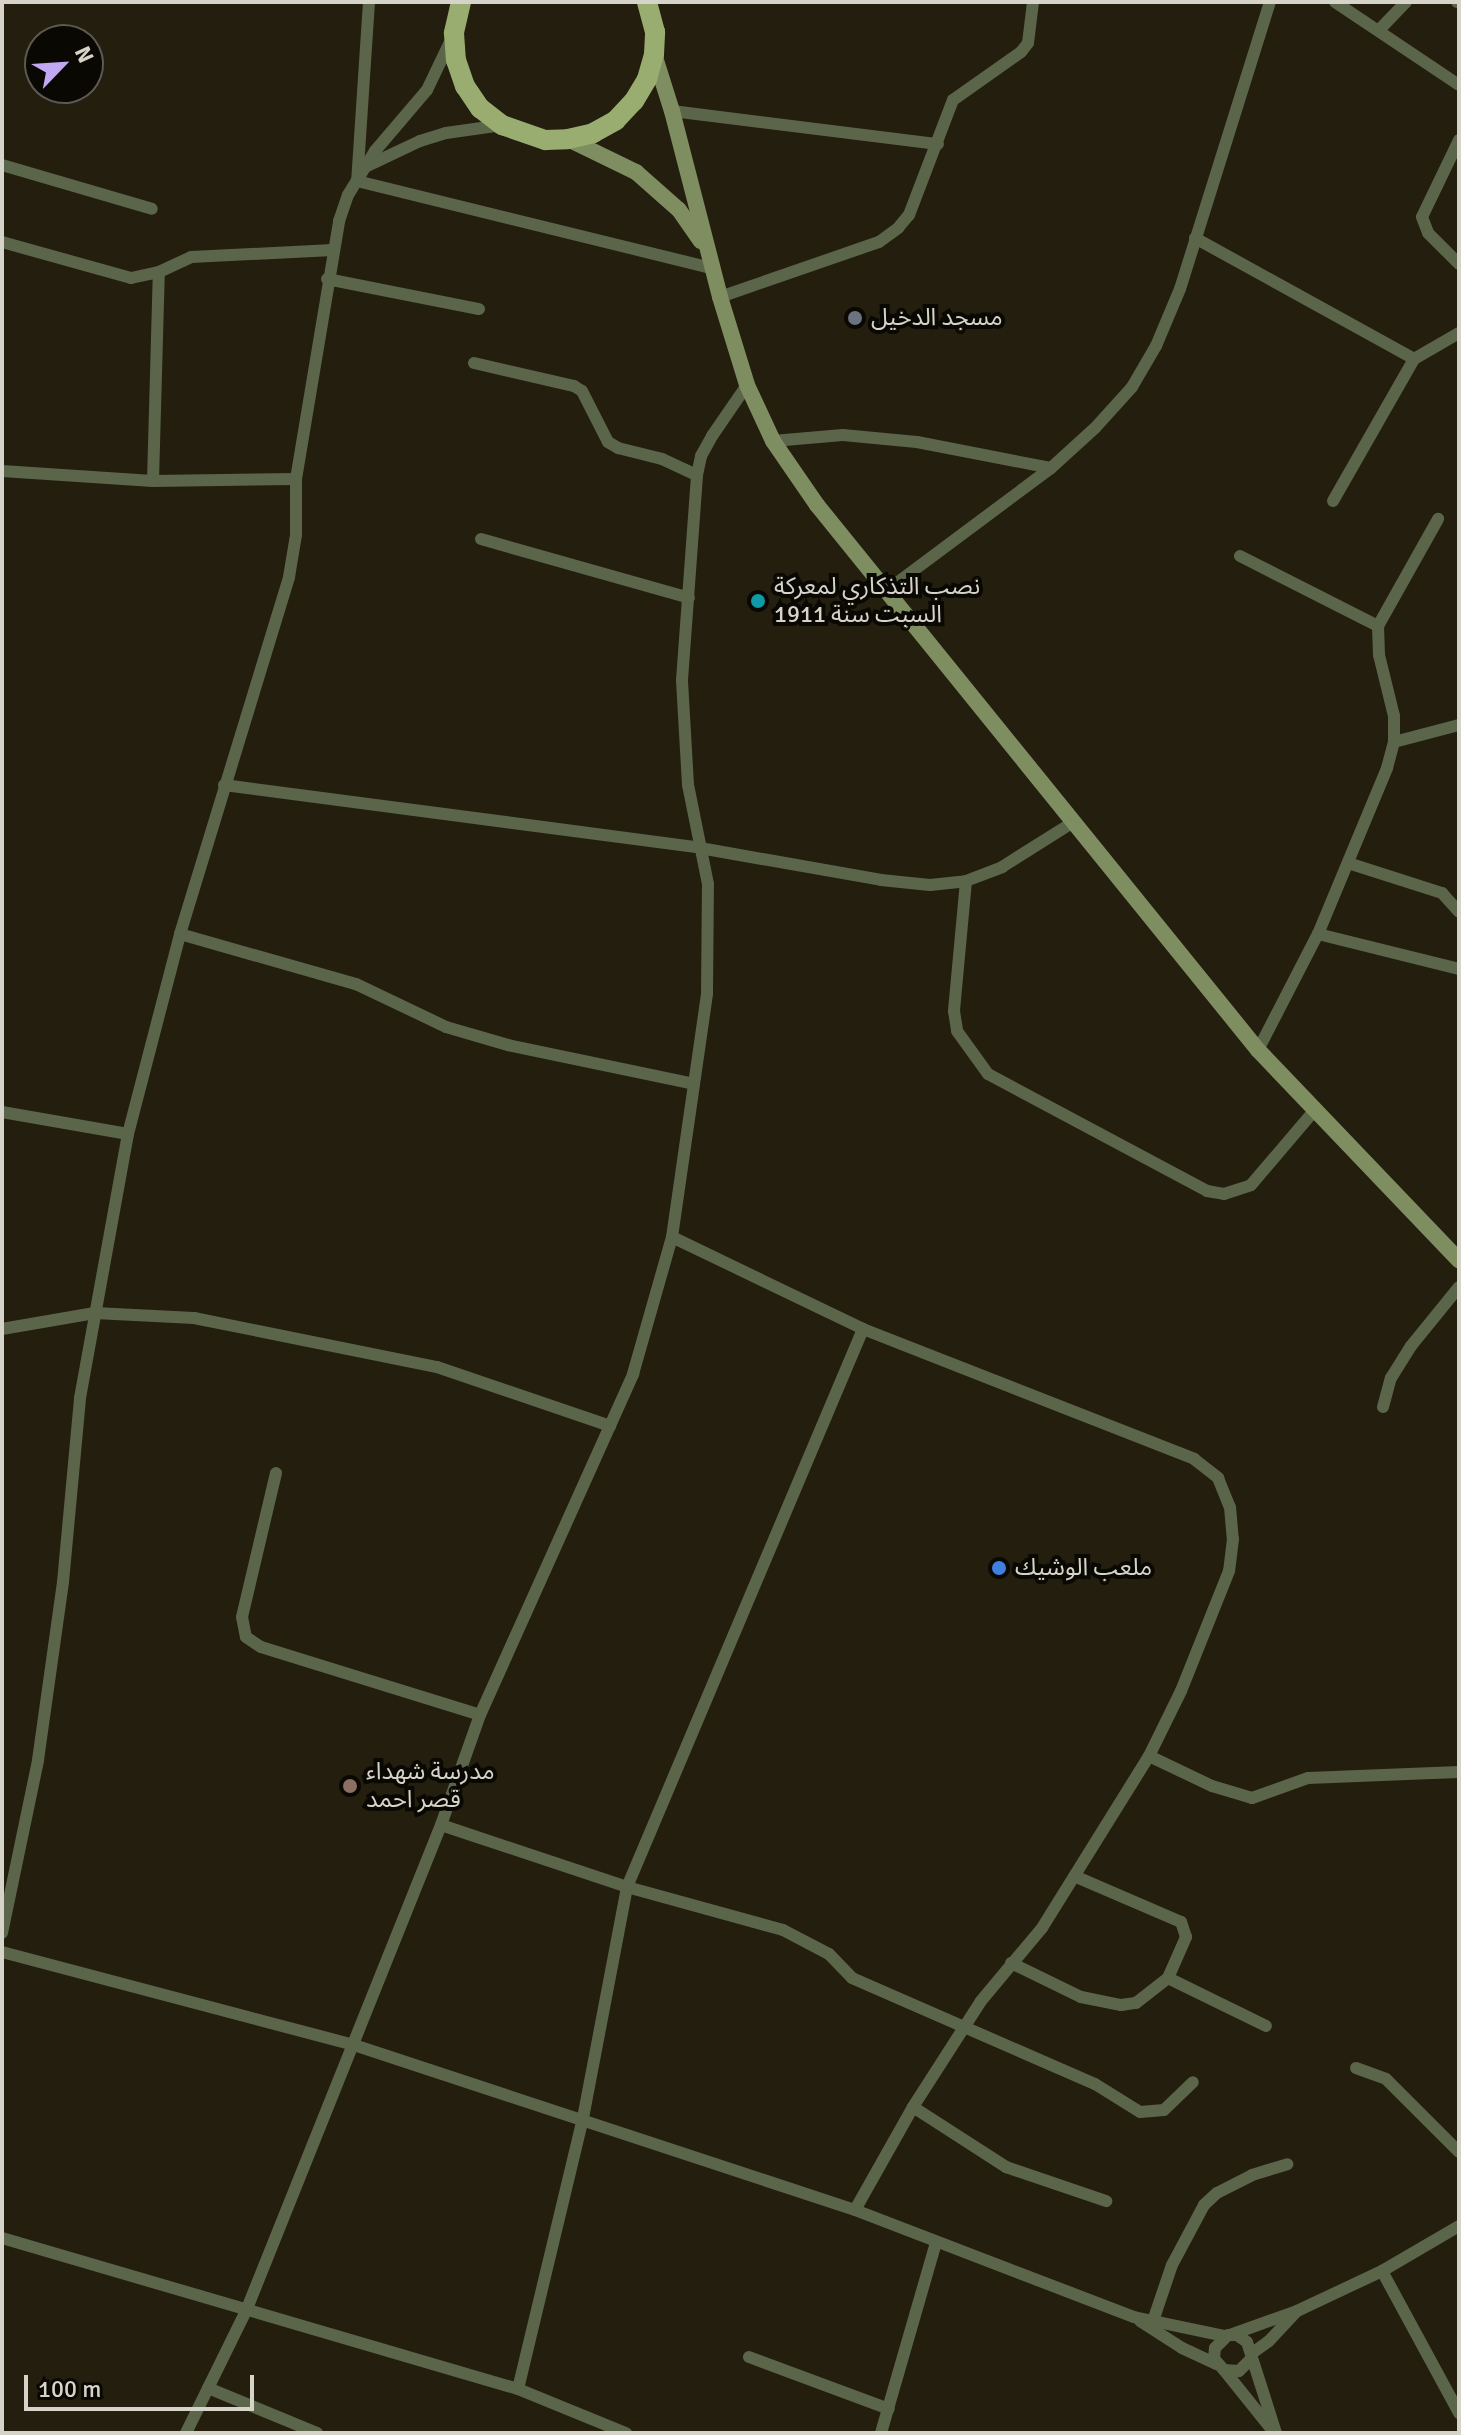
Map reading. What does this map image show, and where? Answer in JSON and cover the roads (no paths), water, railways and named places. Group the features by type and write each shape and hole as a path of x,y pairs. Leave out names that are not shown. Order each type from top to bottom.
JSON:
{"main road":[{"path":"461,2 454,33 456,60 465,86 480,108 502,125 545,140 593,133 616,120 641,90 654,54 655,32 647,2"},
{"path":"654,54 747,385 773,441 817,505 1258,1050 1459,1260"},
{"path":"568,139 636,172 660,190 691,225 710,260"}],"street":[{"path":"357,181 369,2"},
{"path":"720,297 879,242 898,228 909,215 953,100 1021,52 1028,43 1033,2"},
{"path":"886,591 1051,468 1095,428 1138,378 1169,320 1270,2"},
{"path":"1335,2 1380,29 1459,85"},
{"path":"1380,29 1406,2"},
{"path":"2,1933 38,1760 63,1582 80,1398 128,1134 180,934 289,577 296,535 296,479 339,221 365,167 427,90 454,33"},
{"path":"672,111 938,144"},
{"path":"365,167 420,141 446,133 502,125"},
{"path":"1459,140 1422,217 1428,233 1459,264"},
{"path":"2,165 152,209"},
{"path":"357,181 710,260"},
{"path":"1195,238 1414,359"},
{"path":"2,242 131,278 159,272 191,257 333,250"},
{"path":"153,481 159,272"},
{"path":"327,279 479,309"},
{"path":"1333,501 1414,359 1459,333"},
{"path":"474,363 574,386 582,391 608,442 618,448 662,459 697,475"},
{"path":"186,2433 246,2311 441,1825 480,1715 633,1374 672,1237 707,993 708,884 684,743 682,680 697,475 701,456 720,422 747,385"},
{"path":"773,441 843,435 917,442 1051,468"},
{"path":"2,471 153,481 296,479"},
{"path":"1258,1050 1318,934 1387,768 1394,742 1394,716 1379,655 1378,626 1438,519"},
{"path":"481,539 689,598"},
{"path":"1240,556 1378,626"},
{"path":"1394,742 1459,725"},
{"path":"224,785 700,848 911,885 966,881 1015,861 1072,823"},
{"path":"1348,863 1442,893 1459,912"},
{"path":"966,881 954,1011 957,1031 988,1074 1207,1191 1224,1194 1251,1185 1314,1111"},
{"path":"180,934 356,984 446,1027 508,1045 694,1084"},
{"path":"1318,934 1459,969"},
{"path":"2,1112 128,1134"},
{"path":"672,1237 863,1329 1194,1459 1218,1478 1232,1522 1229,1571 1181,1691 1149,1756 1042,1928 1011,1963 913,2107 855,2210"},
{"path":"1383,1407 1391,1378 1411,1346 1459,1287"},
{"path":"2,1329 95,1313 194,1318 437,1367 610,1426"},
{"path":"518,2389 583,2118 627,1887 863,1329"},
{"path":"276,1473 242,1617 246,1637 261,1647 480,1715"},
{"path":"1149,1756 1212,1786 1252,1798 1308,1778 1459,1772"},
{"path":"441,1825 627,1887 783,1930 829,1954 852,1978 1095,2084 1140,2112 1164,2110 1193,2082"},
{"path":"1011,1963 1081,1997 1108,2004 1136,2003 1168,1978 1186,1937 1181,1922 1074,1876"},
{"path":"2,1952 354,2045 855,2210 1134,2317 1242,2338 1261,2382 1275,2433"},
{"path":"1168,1978 1266,2026"},
{"path":"1356,2068 1390,2082 1459,2152"},
{"path":"913,2107 1006,2167 1106,2201"},
{"path":"1153,2321 1172,2265 1204,2205 1217,2193 1252,2175 1287,2164"},
{"path":"1275,2433 1220,2367 1215,2348 1228,2336 1297,2311 1382,2271 1459,2226"},
{"path":"2,2238 518,2389 626,2433"},
{"path":"881,2433 936,2242"},
{"path":"1382,2271 1459,2413"},
{"path":"1134,2317 1182,2348 1220,2367 1239,2371 1297,2311"},
{"path":"749,2357 889,2409"},
{"path":"208,2388 317,2433"}],"place":[{"name":"مسجد الدخيل","path":"855,318"},
{"name":"نصب التذكاري لمعركة السبت سنة 1911","path":"758,601"},
{"name":"ملعب الوشيك","path":"999,1568"},
{"name":"مدرسة شهداء قصر احمد","path":"350,1786"}]}
